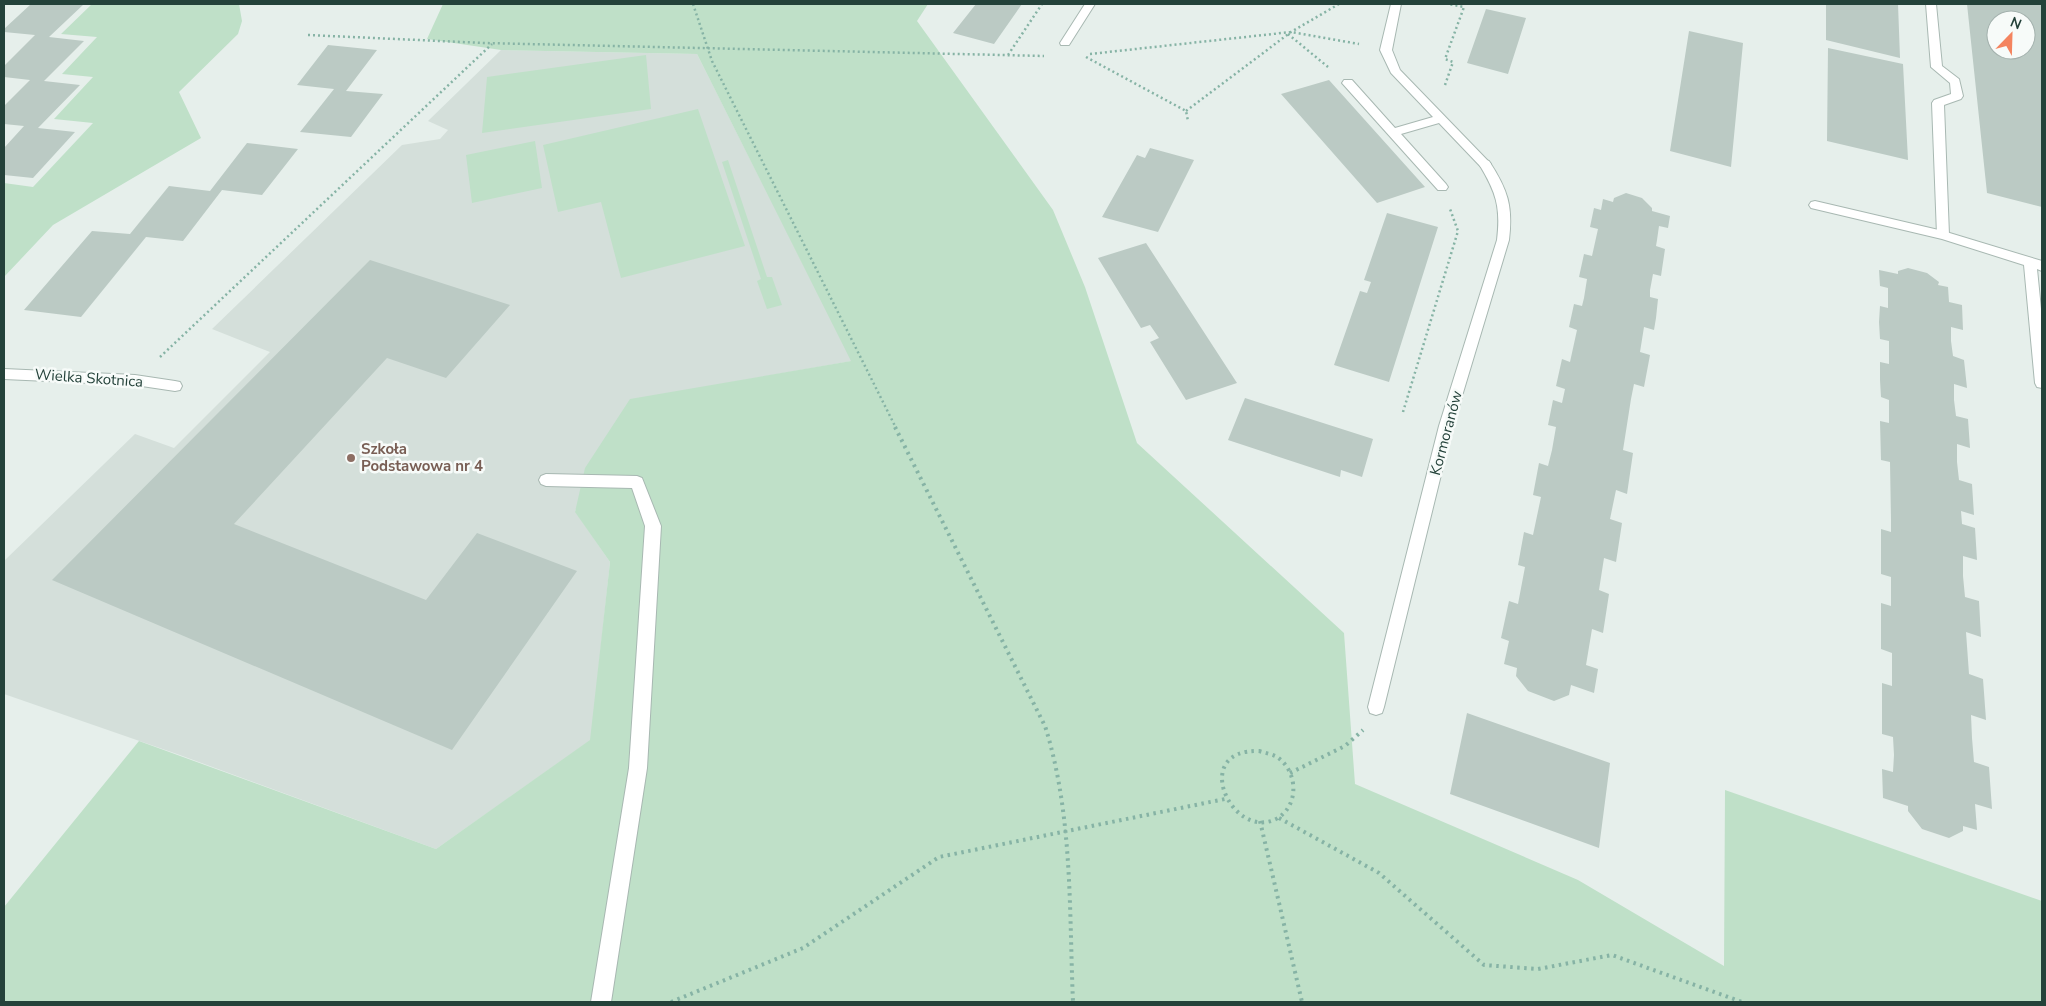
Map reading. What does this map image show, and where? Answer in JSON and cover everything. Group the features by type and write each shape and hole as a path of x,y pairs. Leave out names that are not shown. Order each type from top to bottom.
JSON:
{"street":[{"path":"1065,43 1090,4"},
{"path":"1386,50 1396,4"},
{"path":"1931,4 1937,67 1955,82 1957,96 1938,103 1942,235"},
{"name":"Kormoranów","path":"1376,707 1446,426 1503,240 1506,215 1500,186 1485,164 1395,71 1386,50"},
{"path":"1348,83 1442,187"},
{"path":"1393,132 1438,117"},
{"path":"1816,205 1942,235 2036,265 2042,383"},
{"name":"Wielka Skotnica","path":"4,374 135,380 174,386"},
{"path":"546,480 637,482 653,526 638,768 601,1002"}],"path":[{"path":"693,4 706,48 1045,726 1054,755 1066,832 1072,1002"},
{"path":"1007,55 1042,4"},
{"path":"1186,111 1288,34 1339,4"},
{"path":"1438,117 1453,62 1445,59 1464,7 1448,4"},
{"path":"1186,111 1081,55 1291,32 1386,50"},
{"path":"1288,34 1348,83"},
{"path":"308,35 492,44 1046,56"},
{"path":"135,380 492,44"},
{"path":"1186,111 1188,121"},
{"path":"1403,412 1458,231 1442,187"},
{"path":"1290,773 1345,746 1365,728 1376,707"},
{"path":"1259,750 1277,758 1290,773 1295,789 1291,806 1279,818 1264,822 1249,820 1235,812 1225,799 1221,780 1227,764 1241,752 1259,750"},
{"path":"671,1002 803,948 939,857 1225,799"},
{"path":"1279,818 1379,873 1484,965 1538,969 1612,955 1742,1002"},
{"path":"1260,821 1302,1002"}],"shaded area":[{"name":"Szkoła Podstawowa nr 4","path":"501,50 697,54 852,361 630,400 575,511 610,562 591,740 436,849 177,754 4,694 4,561 135,434 174,448 270,352 212,329 402,145 440,139 448,130 428,121"}],"green space":[{"path":"92,4 239,4 242,21 238,34 179,92 201,138 53,225 4,277 4,183 33,187 93,123 54,119 93,77 62,74 97,37 61,34"},
{"path":"443,4 928,4 917,21 1053,210 1085,287 1137,443 1344,633 1355,784 1578,880 1724,966 1725,790 2042,901 2042,1002 4,1002 4,907 139,741 436,849 590,740 610,562 575,512 585,468 630,399 851,361 697,54 501,50 427,39"},
{"path":"646,55 651,109 482,133 487,77"},
{"path":"698,109 745,246 621,278 601,202 558,212 543,145"},
{"path":"535,141 542,188 472,203 466,155"},
{"path":"728,160 767,277 772,277 782,305 767,309 757,281 761,279 722,162"}],"building":[{"path":"31,4 84,4 49,37 84,41 44,81 80,85 38,128 75,132 33,178 4,175 4,148 24,126 4,124 4,106 30,80 4,77 4,66 35,35 4,32 4,29"},
{"path":"976,4 1022,4 994,44 953,33"},
{"path":"1826,4 1898,4 1900,58 1826,40"},
{"path":"1967,4 2042,4 2042,207 1987,193"},
{"path":"1486,9 1526,18 1508,74 1467,63"},
{"path":"1689,31 1743,43 1731,167 1670,151"},
{"path":"328,45 377,50 346,91 383,94 351,137 300,132 334,89 297,85"},
{"path":"1828,48 1903,64 1908,160 1827,141"},
{"path":"1329,80 1425,187 1377,203 1281,94"},
{"path":"247,143 298,149 262,195 222,190 183,241 146,237 81,317 24,310 92,231 130,234 169,186 210,191"},
{"path":"1150,148 1194,160 1158,232 1102,217 1137,155 1145,158"},
{"path":"1626,193 1642,198 1652,208 1652,211 1670,216 1668,228 1659,226 1656,246 1665,249 1661,276 1653,274 1650,290 1650,297 1658,299 1656,318 1654,330 1644,327 1640,352 1650,355 1644,387 1634,384 1631,399 1623,450 1633,453 1627,494 1616,490 1610,519 1622,523 1616,562 1604,558 1599,590 1609,594 1603,633 1592,629 1586,665 1598,669 1594,693 1571,685 1569,695 1554,701 1528,691 1516,676 1517,668 1504,664 1509,641 1501,638 1509,601 1518,604 1525,567 1518,565 1524,532 1533,535 1541,497 1533,495 1539,463 1548,466 1552,450 1556,427 1548,425 1553,400 1562,403 1565,389 1556,386 1562,359 1570,362 1577,330 1569,327 1574,304 1582,306 1584,298 1587,279 1579,277 1584,254 1592,256 1598,229 1590,227 1594,208 1601,210 1603,199 1613,202 1614,198"},
{"path":"1387,213 1438,227 1389,382 1334,365 1360,291 1367,293 1371,282 1364,280"},
{"path":"1146,243 1237,383 1186,400 1150,342 1159,338 1150,325 1141,328 1098,258"},
{"path":"370,260 510,305 446,378 387,358 234,524 426,600 477,533 577,571 452,750 52,580"},
{"path":"1908,268 1927,273 1939,282 1938,285 1948,287 1949,302 1962,305 1963,330 1951,327 1951,341 1953,356 1964,360 1967,388 1954,384 1954,400 1956,416 1968,419 1970,448 1957,444 1957,462 1959,480 1972,484 1974,515 1961,511 1962,524 1975,528 1977,560 1963,556 1963,576 1965,597 1979,601 1981,637 1966,632 1969,674 1983,679 1986,720 1971,715 1972,738 1974,762 1989,767 1992,809 1975,804 1977,830 1963,826 1963,831 1949,838 1922,829 1908,811 1908,806 1883,798 1882,769 1893,772 1894,755 1893,737 1882,734 1882,683 1892,686 1892,653 1881,649 1881,603 1891,606 1891,577 1881,574 1881,529 1891,532 1891,519 1890,462 1881,460 1880,421 1889,423 1889,400 1881,397 1880,362 1889,364 1889,341 1880,339 1879,322 1880,306 1888,308 1888,288 1880,286 1879,270 1898,274 1898,271"},
{"path":"1245,398 1373,439 1362,477 1341,470 1340,477 1228,440"},
{"path":"1467,713 1610,763 1599,848 1450,794"}],"place":[{"name":"Szkoła Podstawowa nr 4","path":"351,458"}]}
